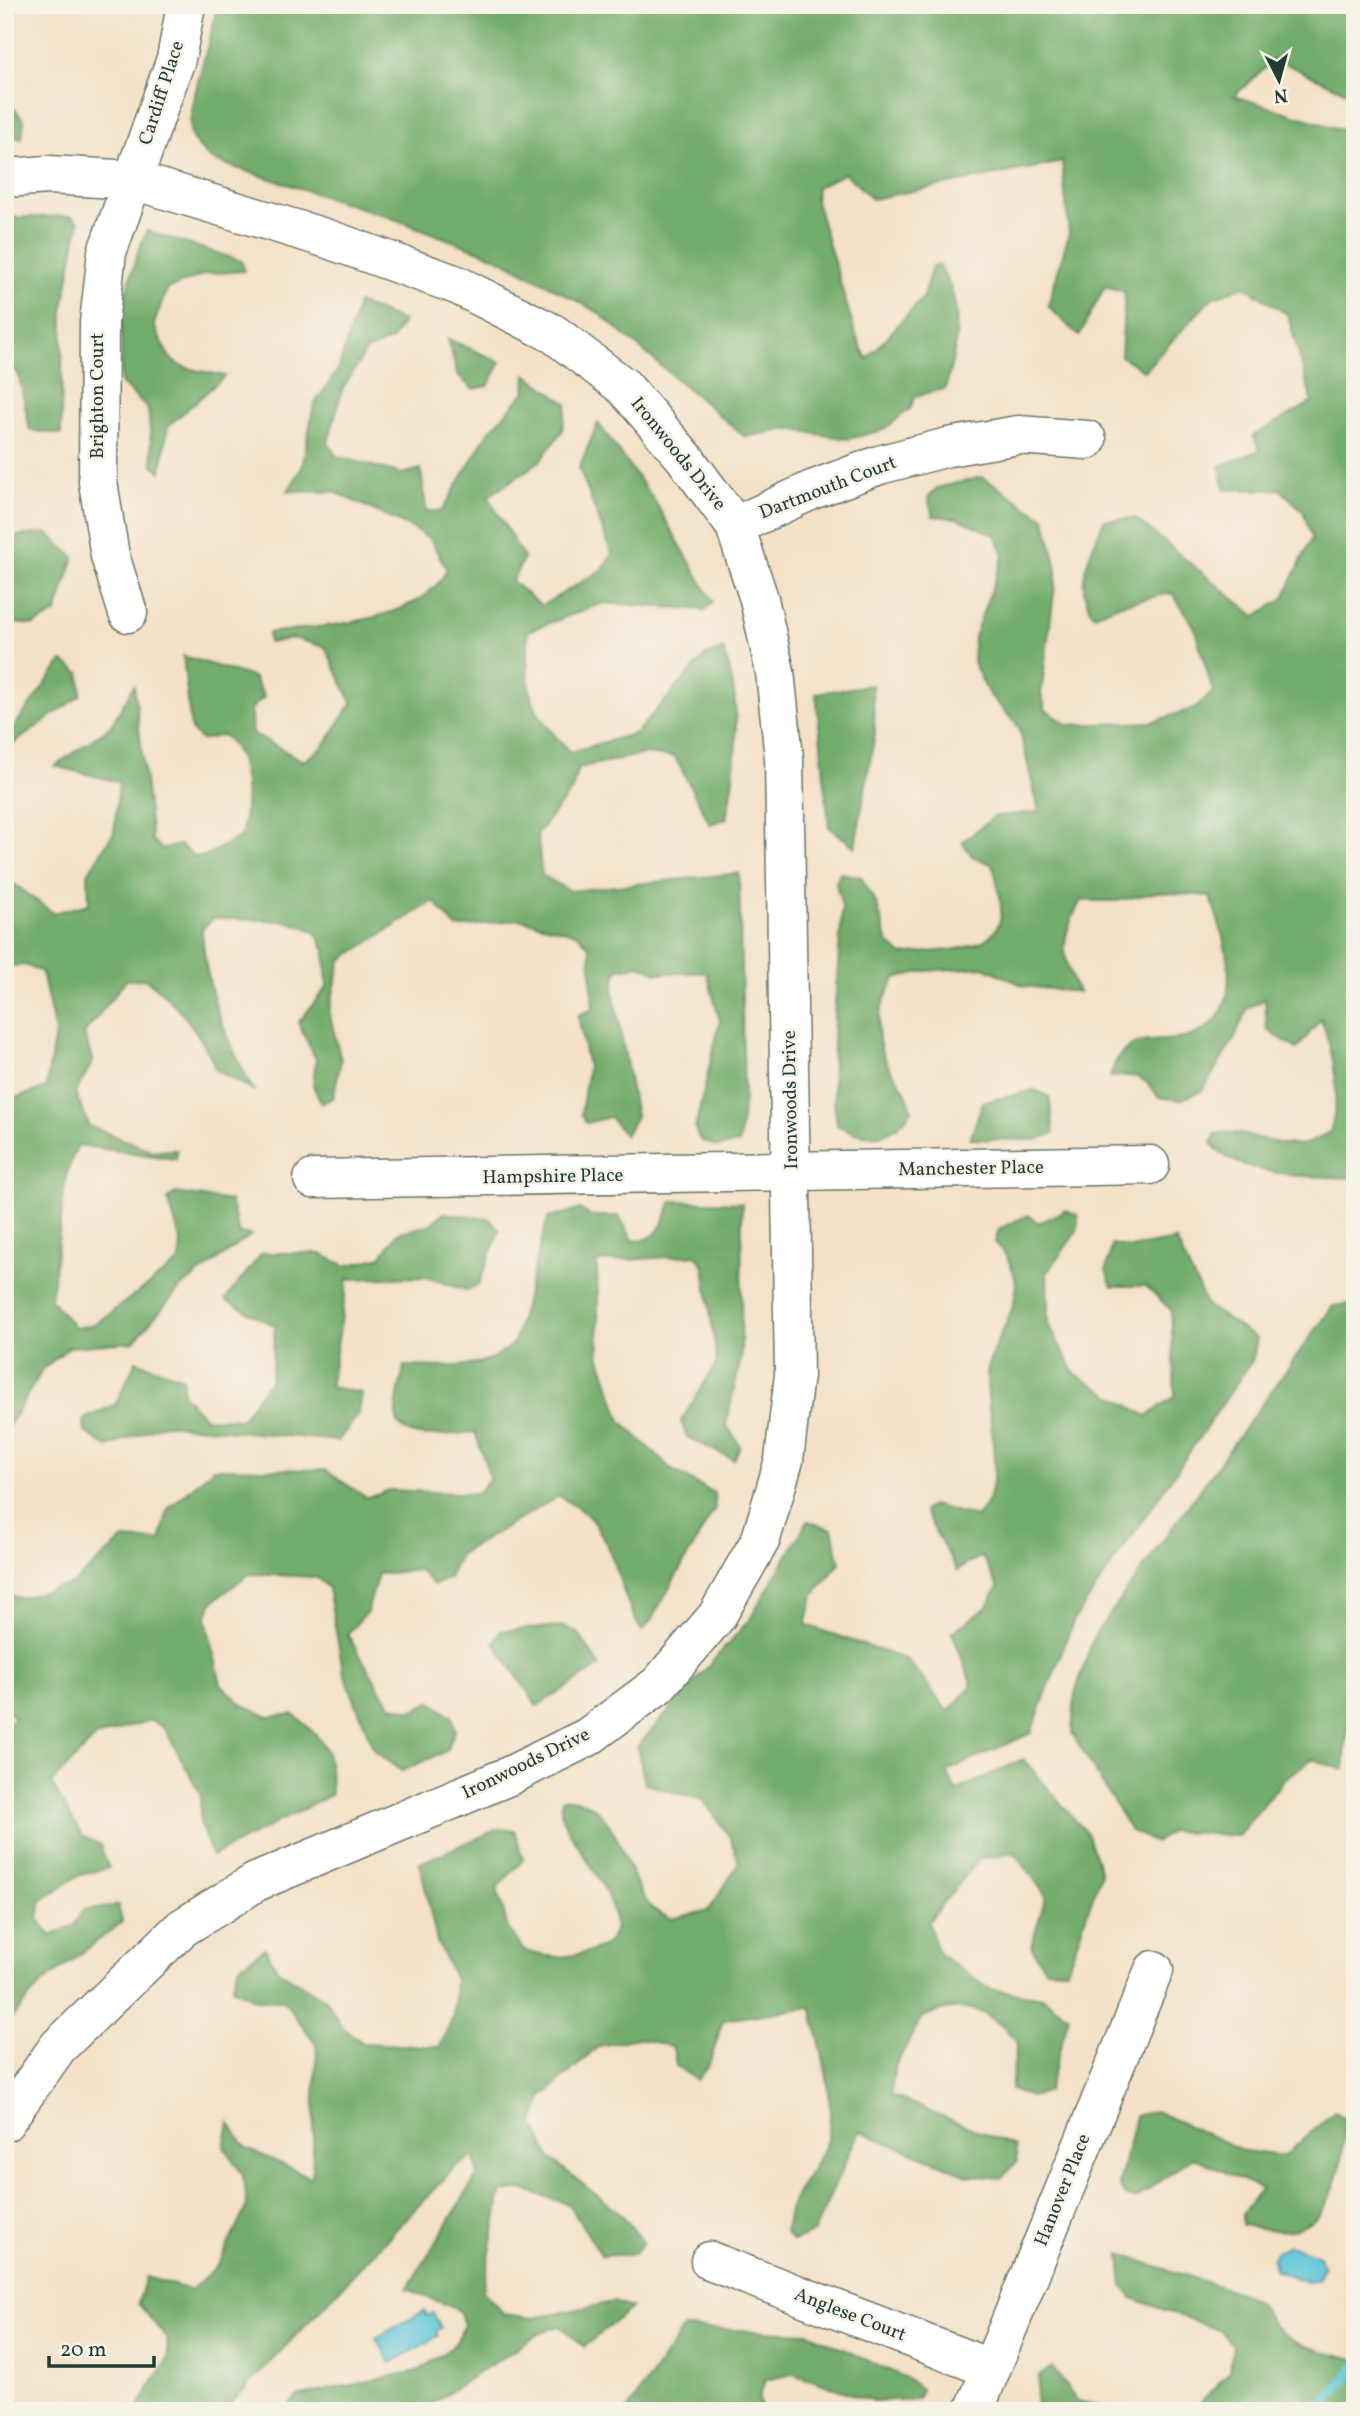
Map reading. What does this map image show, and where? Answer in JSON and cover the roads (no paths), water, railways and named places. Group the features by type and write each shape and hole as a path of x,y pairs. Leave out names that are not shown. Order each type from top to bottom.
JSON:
{"street":[{"name":"Cardiff Place","path":"133,180 176,59 186,5"},
{"name":"Ironwoods Drive","path":"5,178 49,175 133,180 328,239 457,285 554,334 624,387 684,457 735,526 759,599 775,672 784,758 793,1174 794,1375 784,1460 761,1539 717,1616 657,1685 588,1737 509,1776 256,1882 182,1928 58,2047 5,2122"},
{"name":"Brighton Court","path":"128,613 110,556 98,482 99,337 107,252 133,180"},
{"name":"Dartmouth Court","path":"735,526 812,490 879,465 948,447 1018,435 1087,440"},
{"name":"Manchester Place","path":"793,1174 1150,1165"},
{"name":"Hampshire Place","path":"313,1179 793,1174"},
{"name":"Hanover Place","path":"974,2411 989,2368 1154,1970"},
{"name":"Anglese Court","path":"710,2261 989,2368"}],"water":[{"path":"1289,2245 1320,2256 1324,2267 1318,2280 1307,2282 1276,2270 1272,2259 1275,2252"},
{"path":"424,2311 427,2316 433,2313 441,2328 436,2331 438,2336 391,2363 376,2338"}],"waterway":[{"path":"1318,2411 1355,2368"}]}
